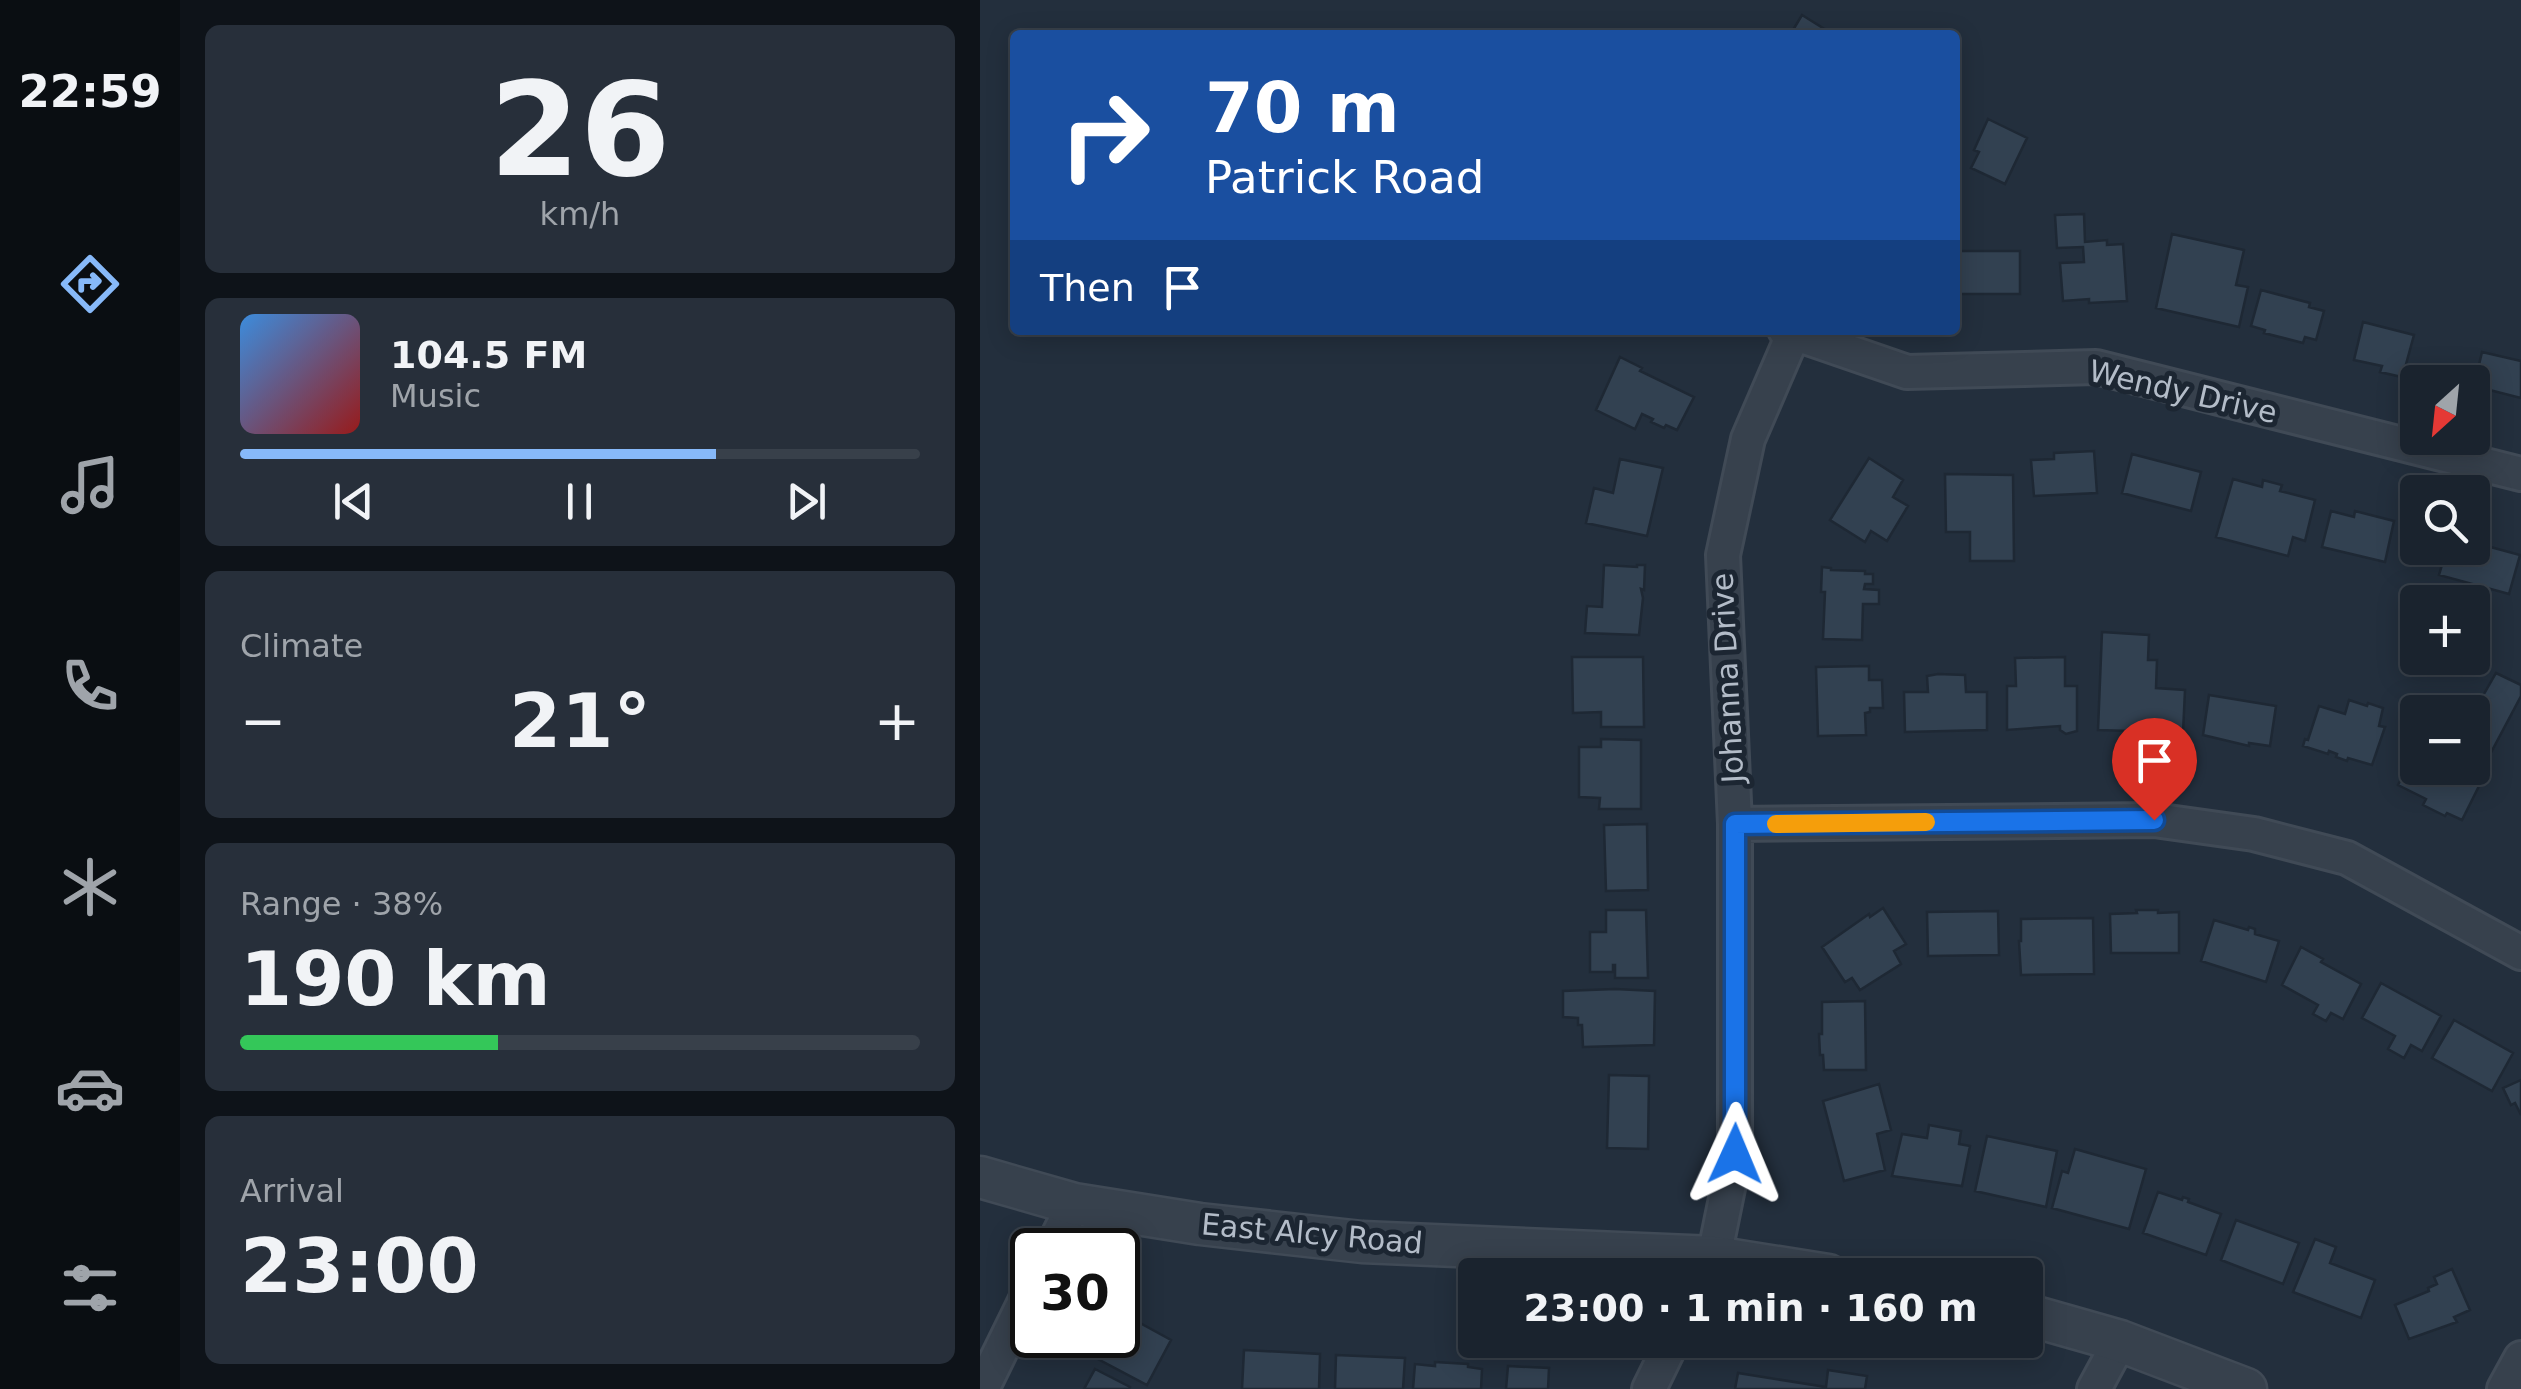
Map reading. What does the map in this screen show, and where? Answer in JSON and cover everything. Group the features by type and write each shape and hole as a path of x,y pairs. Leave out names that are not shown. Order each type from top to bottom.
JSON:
{"street":[{"name":"Johanna Drive","path":"1712,1258 1735,1154 1735,824 1723,555 1748,440 1789,335"},
{"name":"Wendy Drive","path":"1802,335 1907,372 2096,367 2521,474"},
{"path":"1735,824 2154,820 2254,834 2347,858 2521,952"},
{"name":"East Alcy Road","path":"980,1177 1074,1204 1200,1224 1362,1242 1609,1258"},
{"path":"1062,1228 1074,1204"},
{"path":"2043,1319 2120,1341 2246,1389"},
{"path":"982,1389 1010,1332"},
{"path":"2094,1389 2120,1341"},
{"path":"1649,1389 1665,1358"},
{"path":"2504,1389 2521,1358"}],"building":[{"path":"1802,15 1826,30 1793,30"},
{"path":"1988,119 2027,138 2005,184 1971,168 1979,152 1974,150"},
{"path":"2084,214 2085,242 2107,240 2107,245 2123,244 2127,301 2063,301 2060,263 2084,262 2083,247 2057,248 2055,215"},
{"path":"2172,234 2244,250 2236,285 2248,287 2239,327 2156,308"},
{"path":"1960,251 2020,251 2020,294 1960,294"},
{"path":"2261,290 2310,303 2309,307 2324,311 2316,340 2305,337 2303,343 2251,326"},
{"path":"2363,322 2414,335 2406,365 2400,365 2400,377 2380,372 2382,366 2354,360"},
{"path":"2482,352 2521,361 2521,398 2490,390 2490,365 2479,365"},
{"path":"1620,357 1694,397 1677,430 1666,425 1664,428 1642,414 1635,429 1596,410"},
{"path":"2094,451 2097,493 2034,496 2031,460 2054,459 2054,453"},
{"path":"2132,454 2201,472 2191,511 2122,493"},
{"path":"1869,458 1903,480 1893,497 1908,506 1887,541 1871,531 1865,542 1830,520"},
{"path":"1620,459 1663,468 1647,536 1586,523 1594,488 1613,493"},
{"path":"1945,474 2013,475 2014,561 1970,561 1970,532 1946,532"},
{"path":"2233,479 2262,487 2263,480 2282,485 2280,491 2315,500 2305,541 2293,537 2288,556 2216,537"},
{"path":"2331,511 2354,517 2355,511 2394,521 2385,562 2322,547"},
{"path":"2490,547 2520,555 2509,594 2490,589 2490,585 2439,575 2442,565 2490,565"},
{"path":"1604,565 1645,565 1639,635 1585,633 1587,606 1602,607"},
{"path":"1822,567 1873,574 1873,584 1865,584 1864,589 1879,590 1879,604 1863,604 1862,640 1823,639"},
{"path":"2102,632 2149,635 2148,660 2157,660 2156,688 2185,690 2183,733 2151,732 2151,741 2128,740 2129,731 2098,730"},
{"path":"1572,657 1643,657 1644,727 1601,727 1601,712 1573,713"},
{"path":"2065,657 2065,686 2077,686 2077,731 2066,734 2060,726 2007,730 2007,686 2016,686 2015,658"},
{"path":"1869,666 1869,680 1882,680 1883,708 1870,708 1865,713 1866,735 1818,736 1816,667"},
{"path":"2496,673 2521,685 2521,696 2490,754 2490,695 2483,695"},
{"path":"1965,675 1966,692 1987,692 1987,730 1905,732 1904,692 1928,692 1927,676"},
{"path":"2209,695 2276,706 2270,746 2249,746 2203,735"},
{"path":"2349,700 2383,708 2379,726 2385,727 2372,765 2303,746 2319,706 2345,714"},
{"path":"1601,739 1641,740 1641,809 1599,809 1600,798 1579,797 1579,747 1601,747"},
{"path":"2400,781 2400,785 2480,785 2462,820 2423,805 2426,799 2398,785"},
{"path":"1647,824 1648,890 1606,891 1604,825"},
{"path":"1883,908 1906,944 1894,951 1901,964 1860,990 1852,978 1845,982 1822,947"},
{"path":"1606,910 1646,910 1648,978 1615,978 1615,965 1613,972 1590,972 1590,932 1606,932"},
{"path":"2136,910 2179,912 2179,953 2111,953 2110,914 2137,913"},
{"path":"1998,911 1999,955 1928,956 1927,912"},
{"path":"2093,918 2094,974 2021,975 2021,919"},
{"path":"2214,920 2248,930 2249,927 2255,929 2255,934 2279,941 2266,982 2201,961"},
{"path":"2301,947 2361,984 2343,1019 2331,1013 2326,1021 2313,1014 2318,1005 2282,985"},
{"path":"2381,983 2441,1016 2422,1051 2411,1045 2404,1058 2388,1049 2395,1036 2362,1018"},
{"path":"1563,991 1655,991 1654,1045 1583,1047 1578,1018 1563,1017"},
{"path":"1865,1001 1866,1070 1824,1070 1819,1034 1822,1002"},
{"path":"2454,1020 2513,1053 2492,1091 2432,1058"},
{"path":"1609,1075 1649,1076 1648,1149 1607,1148"},
{"path":"2521,1080 2521,1115 2503,1088"},
{"path":"1879,1084 1891,1130 1877,1134 1885,1170 1844,1181 1823,1101"},
{"path":"1929,1125 1961,1131 1959,1144 1970,1146 1962,1186 1892,1176 1902,1134 1927,1138"},
{"path":"1987,1136 2057,1151 2046,1207 1975,1191"},
{"path":"2075,1149 2146,1169 2129,1229 2052,1208 2062,1171 2068,1173"},
{"path":"2158,1192 2189,1199 2188,1202 2221,1214 2206,1255 2143,1233"},
{"path":"2236,1220 2299,1243 2283,1284 2221,1260"},
{"path":"2315,1239 2336,1247 2330,1263 2375,1280 2361,1318 2293,1292"},
{"path":"2452,1269 2470,1310 2454,1317 2457,1322 2409,1339 2395,1305 2429,1291 2437,1284 2434,1277"},
{"path":"1140,1323 1171,1340 1147,1385 1096,1358 1140,1358"},
{"path":"1244,1350 1320,1354 1319,1389 1242,1389"},
{"path":"1336,1355 1405,1358 1403,1389 1335,1389"},
{"path":"1435,1362 1482,1369 1481,1389 1413,1389 1415,1364 1435,1366"},
{"path":"1508,1366 1549,1368 1548,1389 1506,1389"},
{"path":"1095,1369 1130,1387 1129,1389 1084,1389"},
{"path":"1828,1370 1867,1376 1865,1389 1735,1389 1738,1373 1826,1387"}],"slow traffic":[{"path":"1776,824 1926,822"}],"route":[{"path":"1735,1154 1735,824 2154,820"}]}
